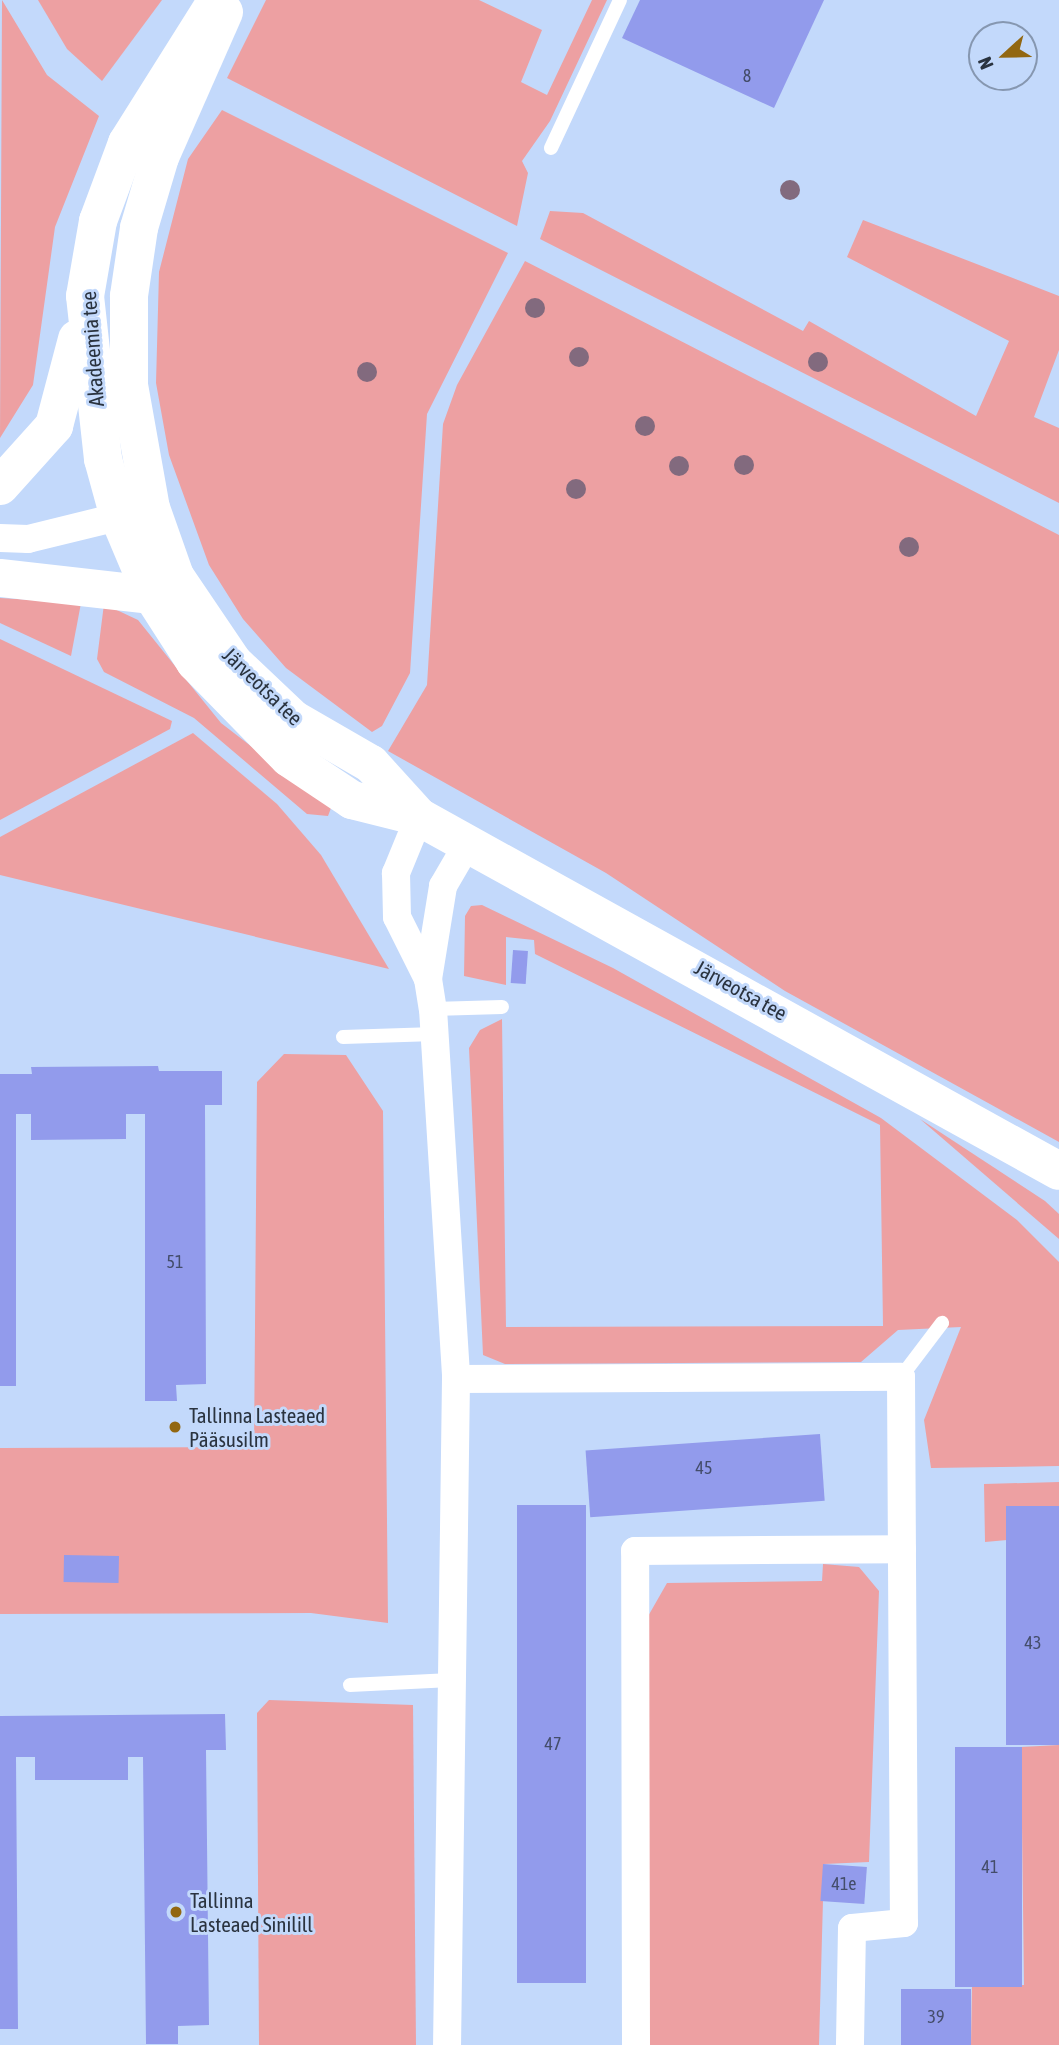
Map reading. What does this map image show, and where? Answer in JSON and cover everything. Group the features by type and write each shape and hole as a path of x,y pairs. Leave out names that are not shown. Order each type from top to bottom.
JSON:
{"main road":[{"name":"Akadeemia tee","path":"135,512 99,433 85,296 98,221 127,143 217,0"},
{"name":"Akadeemia tee","path":"135,512 129,385 129,296 137,241 160,157 228,0"},
{"path":"0,486 54,426 85,296"},
{"name":"Järveotsa tee","path":"135,512 152,595 195,662 289,758 352,800 419,817 468,843 1059,1171"},
{"name":"Järveotsa tee","path":"135,512 233,663 293,719 371,764 419,817"},
{"path":"0,578 152,595"}],"street":[{"path":"0,538 29,538 135,512"},
{"path":"419,817 396,873 397,917 428,979"},
{"path":"447,2045 456,1380 434,1021 428,979 443,886 468,843"},
{"path":"456,1380 901,1377 904,1923 852,1927 850,2045"},
{"path":"636,2045 635,1551 902,1549"}],"lane":[{"path":"551,148 620,0"},
{"path":"342,1037 502,1007"},
{"path":"901,1377 943,1323"},
{"path":"350,1685 451,1680"}],"shaded area":[{"path":"2,0 47,75 99,116 55,227 33,385 0,438"},
{"path":"38,0 162,0 102,81 67,49"},
{"path":"266,0 479,0 542,30 521,82 547,95 592,0 607,0 550,121 522,161 528,173 517,226 227,78"},
{"path":"222,110 508,253 427,414 410,673 382,726 372,732 286,668 243,619 209,565 169,455 156,383 159,272 188,159"},
{"path":"550,211 583,213 803,331 809,321 976,416 1009,341 847,257 863,220 1059,296 1059,350 1034,417 1059,428 1059,503 540,239"},
{"path":"525,261 1059,535 1059,1142 785,991 606,873 388,751 427,685 443,424 457,385"},
{"path":"0,598 81,603 71,656 0,623"},
{"path":"104,604 138,620 221,723 331,808 328,816 307,814 194,718 104,672 97,659"},
{"path":"0,639 172,721 170,729 0,820"},
{"path":"193,733 277,804 321,855 389,969 0,875 0,837"},
{"path":"482,905 613,968 881,1118 1017,1220 1059,1262 1059,1466 931,1468 924,1420 961,1327 898,1330 861,1362 505,1364 483,1355 469,1048 480,1030 502,1019 506,1327 883,1326 880,1125 535,954 534,940 506,937 506,985 464,976 465,916 471,906"},
{"path":"284,1054 346,1055 383,1111 388,1623 311,1613 0,1614 0,1448 254,1447 257,1082"},
{"path":"920,1119 1045,1201 1059,1214 1059,1239"},
{"path":"1059,1482 1059,1506 1006,1506 1007,1540 985,1542 984,1484"},
{"path":"823,1564 859,1567 879,1591 869,1862 824,1864 819,2045 642,2045 639,1632 667,1583 822,1581"},
{"path":"269,1700 413,1705 416,2045 259,2045 257,1713"},
{"path":"1059,1745 1059,2045 971,2045 972,1986 1024,1985 1021,1747"}],"building":[{"path":"640,0 824,0 774,108 622,38"},
{"path":"513,950 528,951 526,984 511,983"},
{"path":"158,1066 159,1071 222,1071 222,1105 205,1105 206,1384 176,1385 177,1401 145,1401 145,1114 126,1114 126,1139 31,1140 31,1114 16,1114 16,1386 0,1386 0,1074 32,1074 31,1067"},
{"path":"820,1434 825,1501 590,1517 586,1450"},
{"path":"517,1505 586,1505 586,1983 517,1983"},
{"path":"1006,1506 1059,1506 1059,1745 1006,1745"},
{"path":"64,1555 119,1556 119,1583 64,1582"},
{"path":"225,1714 226,1750 206,1750 209,2025 178,2026 178,2044 146,2044 143,1757 128,1757 128,1780 35,1780 35,1757 16,1757 18,2029 0,2029 0,1716"},
{"path":"955,1747 1022,1747 1022,1987 955,1987"},
{"path":"823,1864 867,1867 864,1904 820,1901"},
{"path":"901,1989 971,1989 971,2045 901,2045"}],"place":[{"name":"Tallinna Lasteaed Pääsusilm","path":"175,1427"},
{"name":"Tallinna Lasteaed Sinilill","path":"176,1912"}]}
